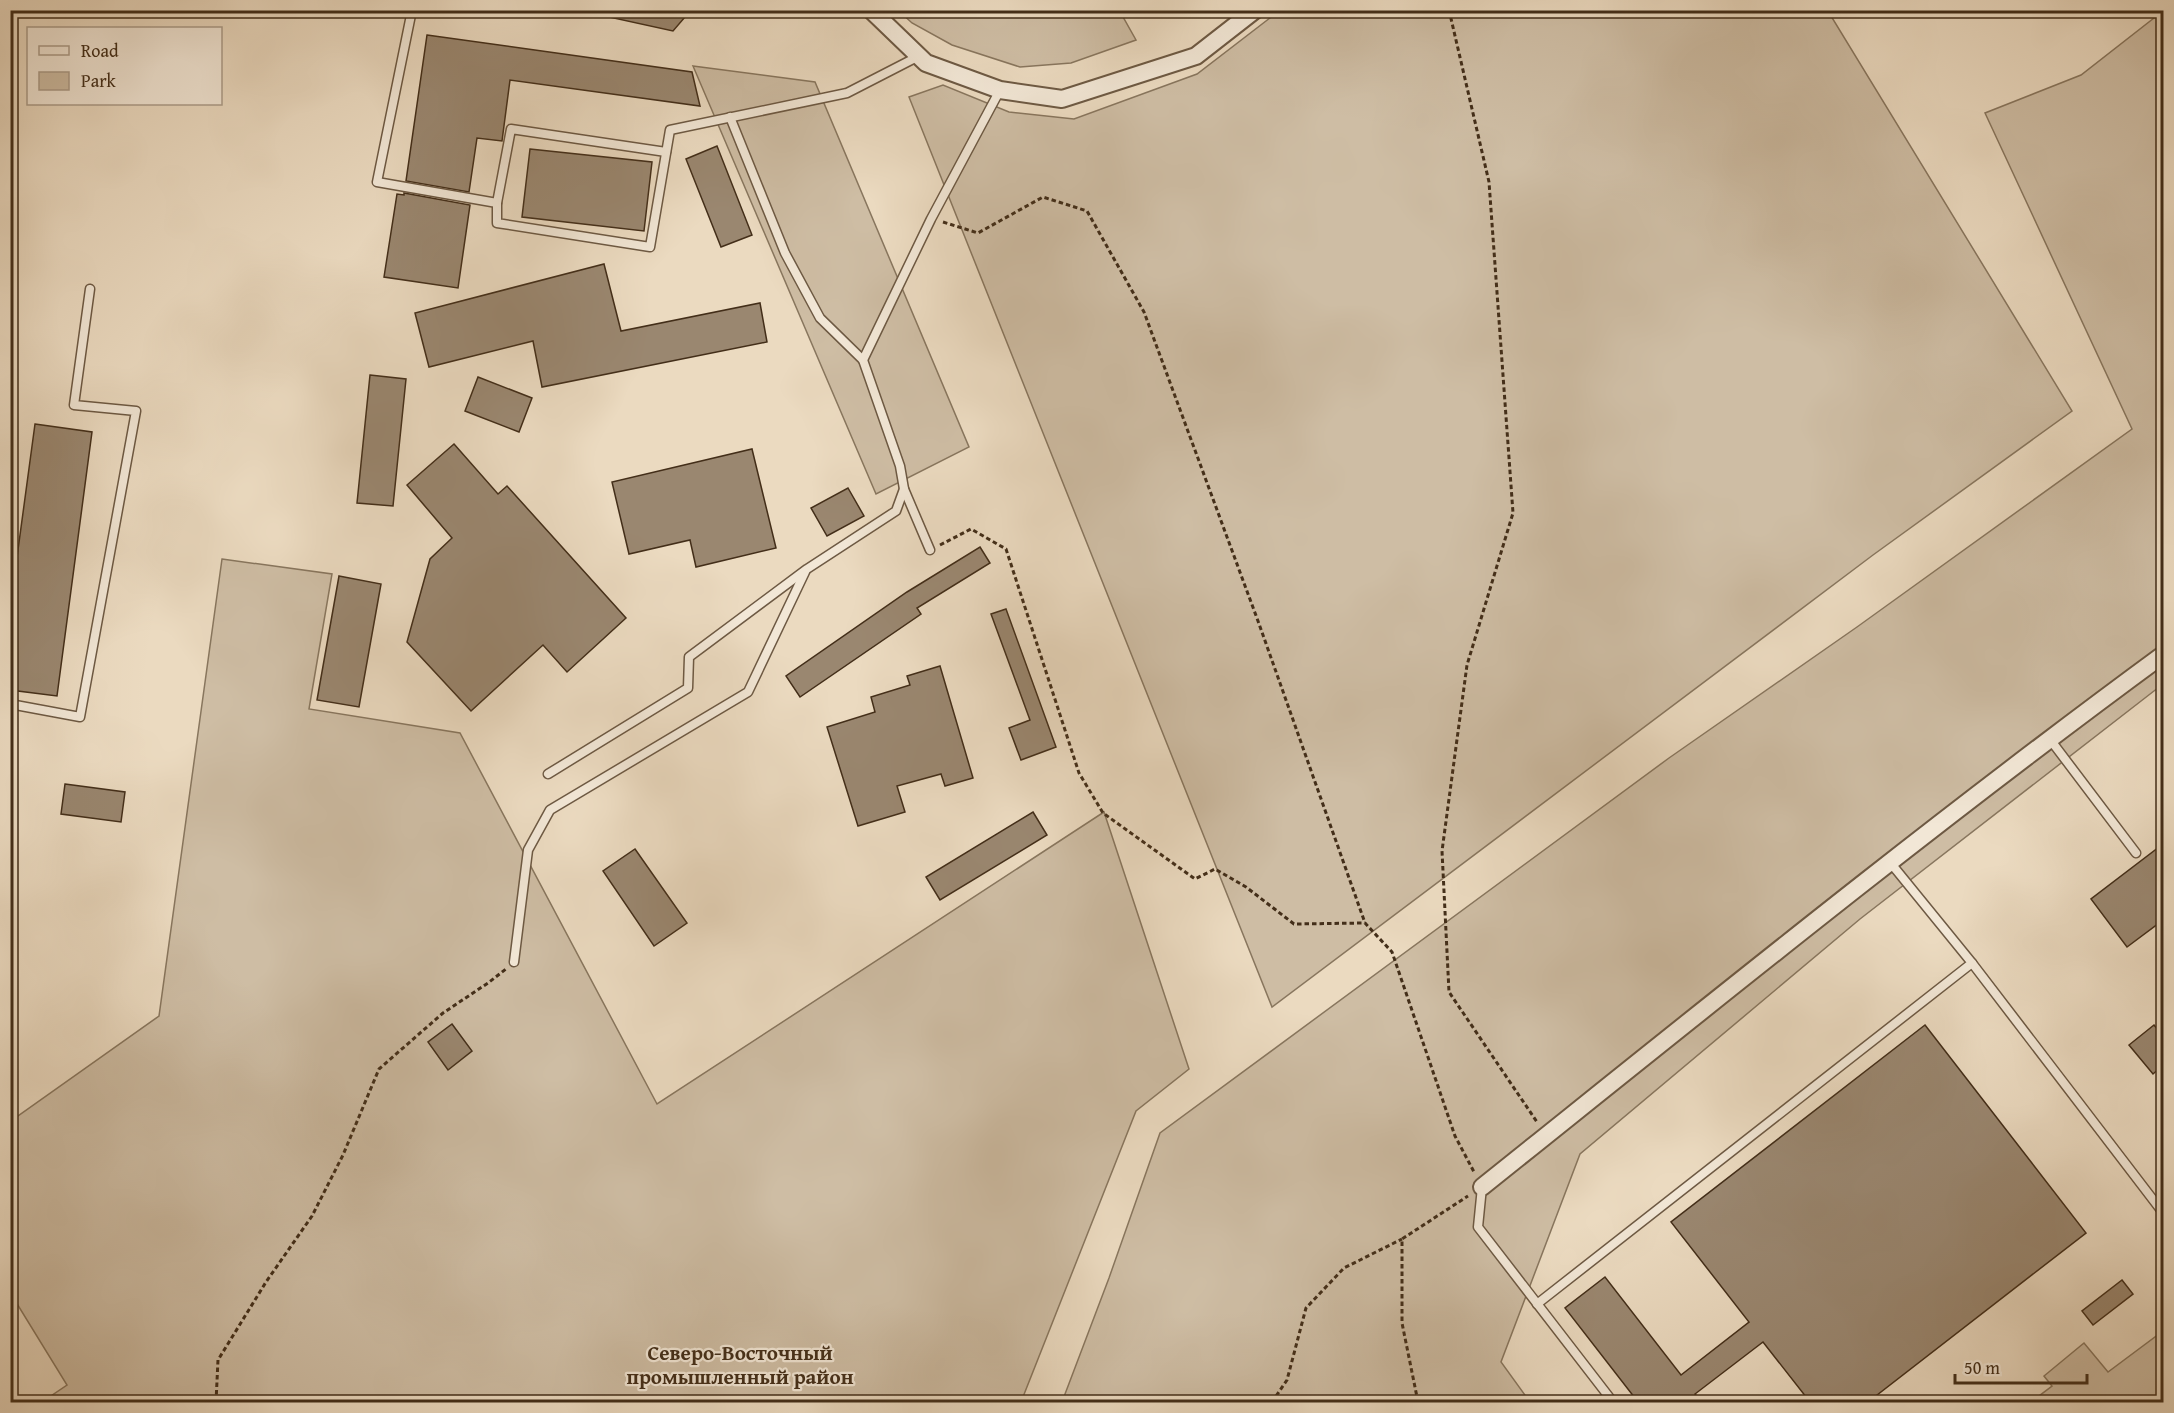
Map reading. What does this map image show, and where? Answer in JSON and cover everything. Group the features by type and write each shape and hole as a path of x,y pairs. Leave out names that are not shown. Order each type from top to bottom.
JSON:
{"street":[{"path":"871,10 926,63 1000,90 1062,99 1196,56 1255,10"},
{"path":"1482,1187 1889,861 2163,654"}],"lane":[{"path":"412,10 377,182 497,203"},
{"path":"666,152 511,129 497,203 497,223 650,247 670,130 847,93 919,56"},
{"path":"862,360 931,219 1000,90"},
{"path":"730,117 785,253 820,318 862,360 900,466 904,489 930,550"},
{"path":"10,704 80,717 136,411 74,405 90,289"},
{"path":"548,774 688,688 689,657 807,569 896,511 904,489"},
{"path":"514,962 528,850 550,810 748,692 807,569"},
{"path":"2049,738 2136,853"},
{"path":"1889,861 1972,963 2163,1214"},
{"path":"1537,1304 1972,963"},
{"path":"1482,1187 1478,1227 1613,1402"}],"path":[{"path":"1449,10 1489,182 1513,513 1467,665 1442,851 1449,992 1547,1136"},
{"path":"931,219 978,233 1043,197 1087,211 1144,312 1365,922 1392,952 1455,1136 1482,1187 1402,1239 1344,1268 1306,1308 1287,1380 1272,1402"},
{"path":"930,550 971,529 1006,549 1080,773 1103,813 1195,879 1215,869 1246,887 1294,924 1365,922"},
{"path":"182,1402 216,1402 218,1360 266,1282 312,1216 344,1155 379,1069 443,1013 488,983 514,962"},
{"path":"1402,1239 1402,1323 1418,1402"}],"green space":[{"path":"899,11 1100,11 1123,17 1136,40 1071,63 1020,67 952,45 912,23"},
{"path":"1279,11 1828,11 2072,411 1873,555 1272,1007 909,97 943,85 1009,112 1074,119 1197,74"},
{"path":"2163,11 2163,684 1860,919 1580,1154 1501,1362 1530,1402 1062,1402 1160,1133 1669,758 1857,627 2132,429 1985,113 2081,75"},
{"path":"693,66 815,82 969,447 876,494"},
{"path":"222,559 332,574 309,709 460,733 657,1104 1104,812 1189,1069 1136,1111 1021,1402 42,1402 67,1385 11,1294 11,1121 159,1016"},
{"path":"2163,1331 2163,1402 2031,1402 2052,1386 2044,1376 2084,1343 2108,1372"}],"building":[{"path":"610,10 691,10 673,31 609,17"},
{"path":"427,35 692,72 700,106 510,80 502,141 477,138 469,192 406,181"},
{"path":"717,146 752,235 721,247 686,159"},
{"path":"530,149 652,162 644,231 522,217"},
{"path":"404,193 470,205 458,288 384,277 397,194 404,195"},
{"path":"604,264 621,331 760,303 767,342 542,387 533,341 429,367 415,313"},
{"path":"370,375 406,379 393,506 357,503"},
{"path":"478,377 532,398 519,432 465,411"},
{"path":"35,424 92,432 57,696 10,690 10,609"},
{"path":"454,444 498,494 507,486 626,618 567,672 543,645 471,711 407,642 430,559 452,538 407,485"},
{"path":"752,449 776,548 696,567 690,540 629,554 612,482"},
{"path":"848,488 864,516 827,536 811,508"},
{"path":"980,547 990,563 917,608 921,614 800,697 786,676 907,592"},
{"path":"339,576 381,584 359,707 317,700"},
{"path":"1006,609 1056,747 1021,760 1009,728 1030,720 991,614"},
{"path":"940,666 973,778 945,786 941,774 897,786 905,812 858,826 827,727 875,712 871,697 910,685 907,676"},
{"path":"65,784 125,792 121,822 61,814"},
{"path":"1033,812 1047,835 940,900 926,877"},
{"path":"2163,844 2163,920 2127,947 2091,899"},
{"path":"635,849 687,923 654,946 603,871"},
{"path":"452,1024 472,1051 448,1070 428,1042"},
{"path":"1925,1025 2086,1233 1868,1402 1810,1402 1763,1342 1695,1394 1702,1402 1638,1402 1565,1308 1605,1277 1681,1375 1749,1322 1671,1222"},
{"path":"2154,1025 2163,1036 2163,1065 2153,1074 2129,1045"},
{"path":"2122,1280 2133,1294 2093,1325 2082,1311"}],"district":[{"name":"Северо-Восточный промышленный район","path":"740,1364"}]}
